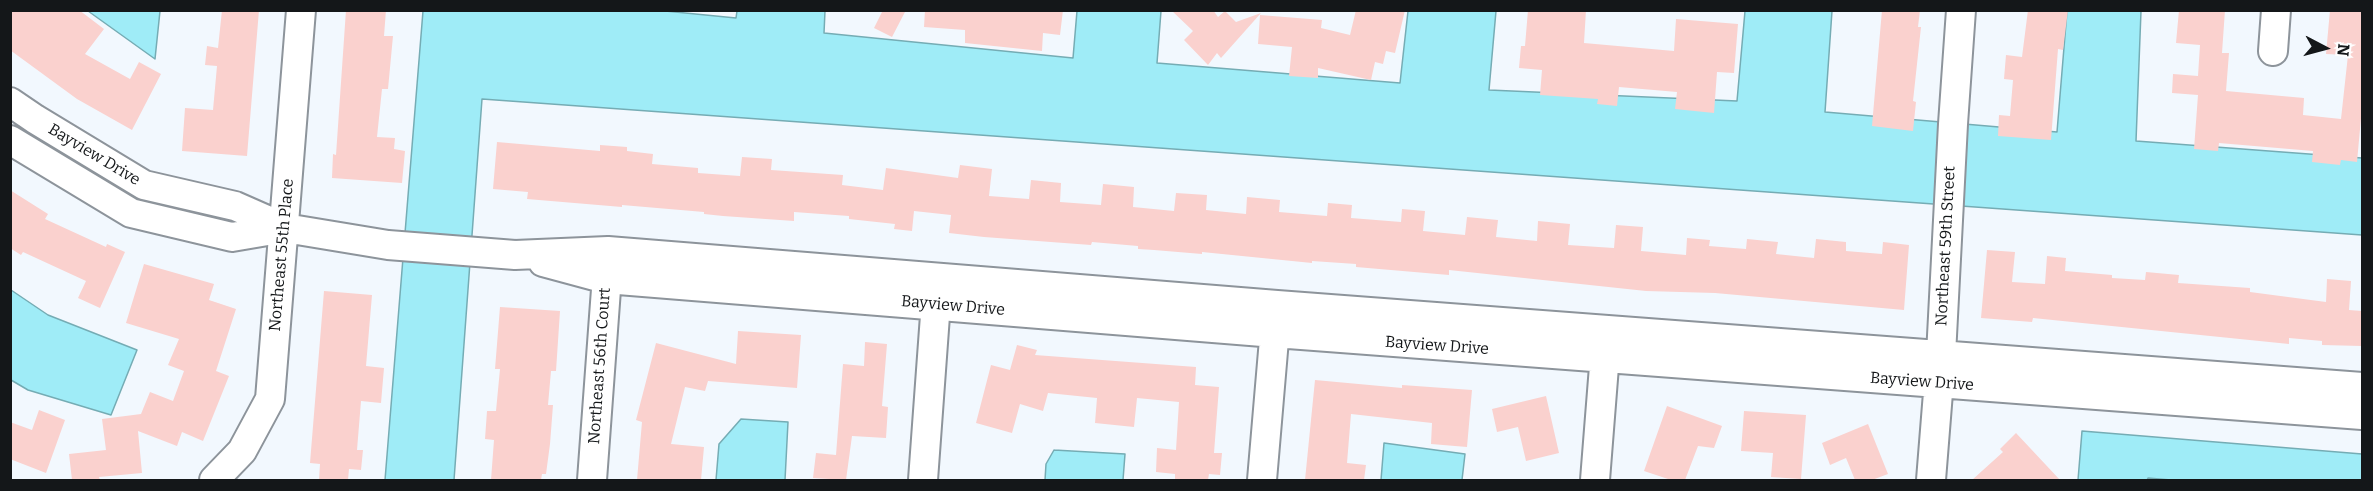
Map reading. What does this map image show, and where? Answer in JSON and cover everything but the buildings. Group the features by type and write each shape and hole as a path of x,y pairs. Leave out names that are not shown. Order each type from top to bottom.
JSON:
{"street":[{"name":"Northeast 55th Place","path":"214,480 242,451 270,399 301,10"},
{"name":"Northeast 59th Street","path":"1931,480 1941,355 1961,10"},
{"path":"2273,51 2276,10"},
{"name":"Bayview Drive","path":"19,108 144,185 235,206 285,228 388,245 515,255 608,251 1277,305 2362,387"},
{"path":"11,141 19,108"},
{"name":"Bayview Drive","path":"11,141 131,213 232,237 285,228"},
{"path":"131,213 144,185"},
{"name":"Northeast 56th Court","path":"592,480 608,251"},
{"name":"Bayview Drive","path":"515,255 606,279 1275,333 2362,416"},
{"path":"767,292 770,263"},
{"path":"923,480 938,277"},
{"path":"1117,320 1119,292"},
{"path":"1262,480 1277,305"},
{"path":"1458,347 1461,319"},
{"path":"1595,480 1606,330"},
{"path":"1779,371 1782,343"},
{"path":"2094,395 2096,367"},
{"path":"2255,407 2257,379"}],"water":[{"path":"655,10 736,18 737,11 825,11 824,33 1073,58 1077,11 1161,11 1157,63 1400,83 1408,11 1496,11 1489,90 1737,101 1745,11 1832,11 1825,112 2057,132 2067,11 2141,11 2136,141 2362,158 2362,235 482,99 454,480 385,480 423,11"},
{"path":"88,11 160,11 155,59"},
{"path":"11,290 48,315 137,350 111,415 28,390 11,380"},
{"path":"741,419 788,422 785,480 716,480 719,444"},
{"path":"2082,431 2362,454 2362,480 2148,478 2147,480 2078,480"},
{"path":"1384,443 1465,454 1462,480 1381,480"},
{"path":"1054,450 1125,454 1123,480 1045,480 1046,464"}]}
